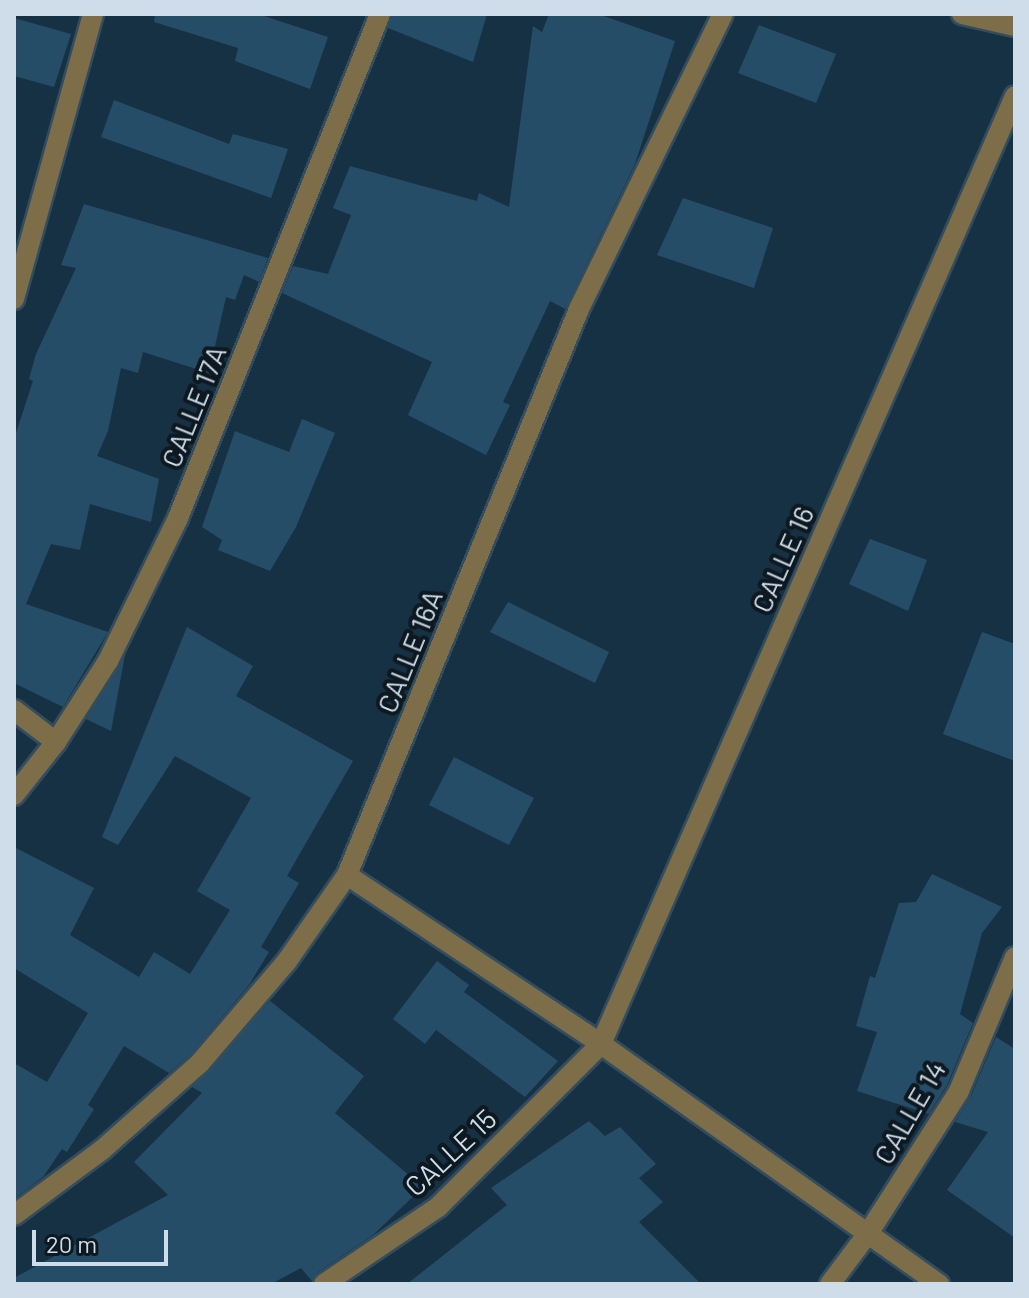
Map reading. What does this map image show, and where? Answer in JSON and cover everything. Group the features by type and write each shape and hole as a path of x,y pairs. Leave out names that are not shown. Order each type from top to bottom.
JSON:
{"street":[{"path":"14,299 93,14"},
{"name":"CALLE 17A","path":"14,795 56,742 108,661 178,518 380,14"},
{"name":"CALLE 16A","path":"14,1215 102,1150 200,1063 287,961 347,875 579,309 723,14"},
{"path":"962,14 1015,26"},
{"name":"CALLE 16","path":"601,1044 1015,96"},
{"path":"14,710 56,742"},
{"path":"347,875 601,1044 939,1284"},
{"name":"CALLE 14","path":"830,1284 869,1232 959,1091 1015,957"},
{"name":"CALLE 15","path":"324,1284 438,1207 601,1044"}],"building":[{"path":"155,14 258,14 328,37 310,89 235,61 238,48 154,22"},
{"path":"393,14 487,14 473,62 388,28"},
{"path":"549,14 598,14 675,41 635,164 565,309 550,301 503,402 510,405 486,455 408,415 432,362 282,293 293,266 328,274 351,215 333,208 350,166 477,201 479,193 509,207 533,26 542,32"},
{"path":"14,18 71,34 54,87 14,76"},
{"path":"759,25 836,54 816,103 738,73"},
{"path":"114,100 229,144 233,134 288,149 271,198 101,137"},
{"path":"683,198 773,228 754,288 657,255"},
{"path":"84,204 268,258 259,282 244,275 235,300 226,297 209,373 143,352 138,373 121,368 108,431 97,456 159,479 151,522 90,504 80,550 51,544 26,604 108,632 63,707 14,683 14,439 33,381 29,379 36,354 76,268 61,265"},
{"path":"302,419 335,433 296,527 270,571 218,550 222,540 202,527 235,431 289,452"},
{"path":"870,539 927,560 908,611 849,584"},
{"path":"508,602 609,652 595,683 490,632"},
{"path":"187,627 253,666 236,696 353,761 287,876 299,883 261,947 269,952 249,985 191,1054 169,1073 124,1046 88,1105 94,1109 67,1152 62,1149 43,1177 14,1199 14,1063 47,1082 88,1013 14,968 14,847 94,888 70,935 139,977 154,952 190,974 230,910 197,891 251,798 175,756 118,845 102,837"},
{"path":"982,632 1015,644 1015,761 943,734"},
{"path":"125,655 111,731 86,719"},
{"path":"454,757 534,798 509,845 429,805"},
{"path":"932,874 1002,907 982,933 960,1014 973,1023 947,1085 929,1114 857,1091 877,1032 856,1026 870,976 875,978 899,903 916,902"},
{"path":"437,961 469,985 464,992 558,1061 525,1097 436,1030 425,1044 393,1019"},
{"path":"270,1001 364,1076 335,1113 423,1187 373,1235 317,1273 312,1281 301,1268 271,1284 14,1284 14,1278 168,1195 134,1162 202,1093 192,1087"},
{"path":"996,1037 1015,1049 1015,1238 947,1190 988,1132 955,1122 971,1096"},
{"path":"589,1121 605,1136 620,1127 656,1164 639,1178 663,1202 639,1222 701,1284 407,1284 507,1205 491,1188"}]}
